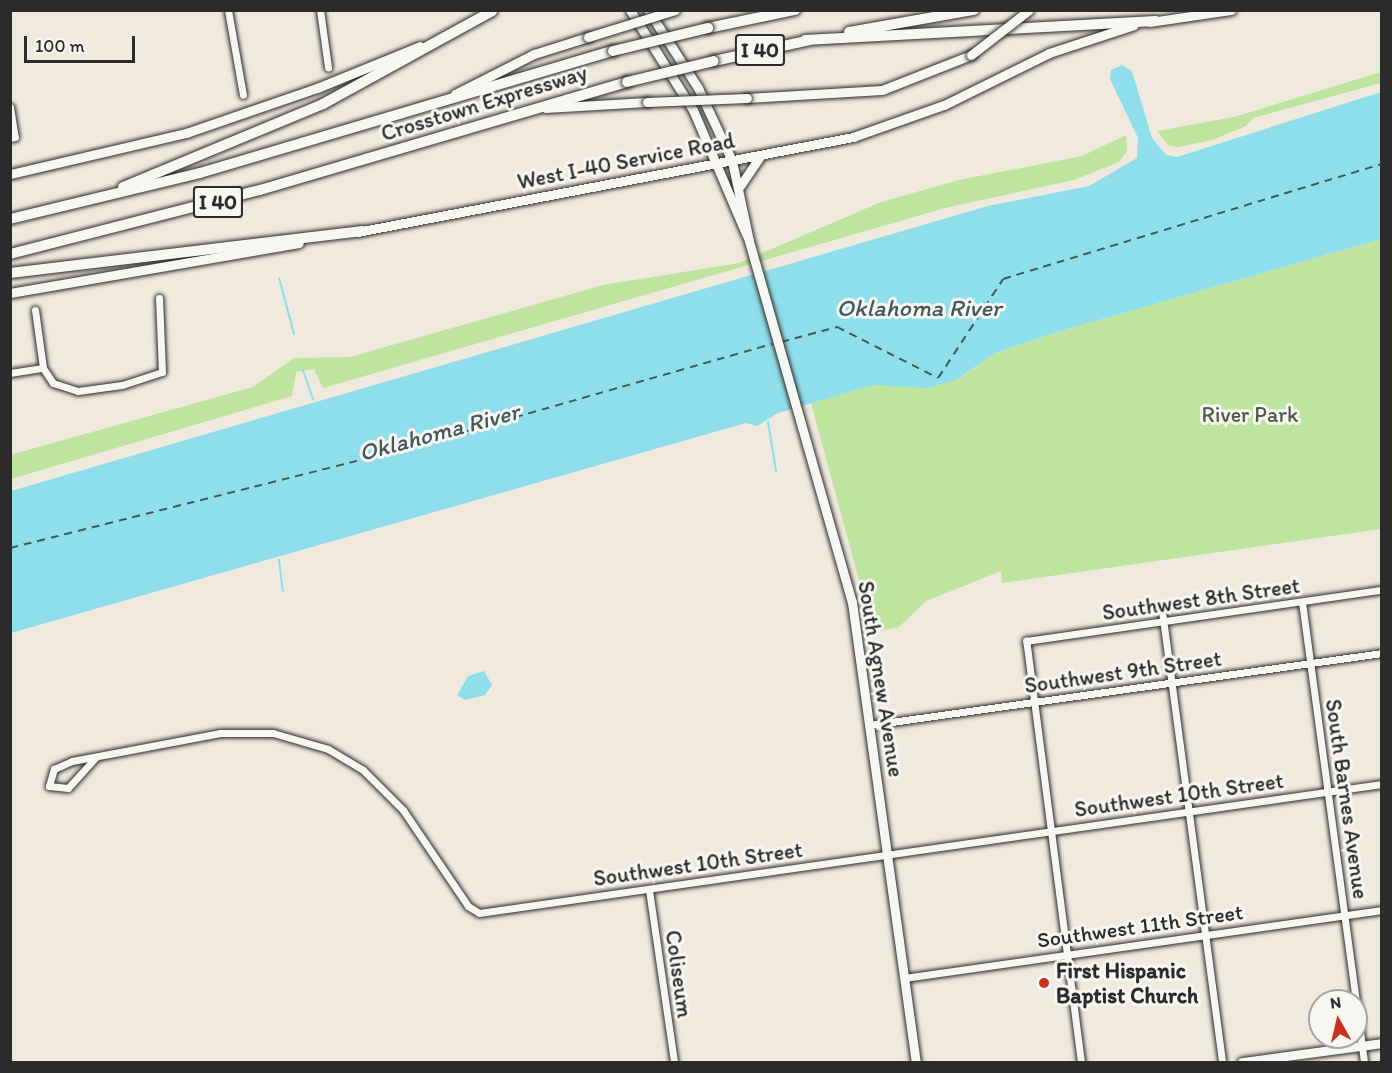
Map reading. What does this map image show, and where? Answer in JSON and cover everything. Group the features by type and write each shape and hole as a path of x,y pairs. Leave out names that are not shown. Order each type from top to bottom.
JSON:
{"highway":[{"path":"83,203 323,104 492,10"},
{"name":"Crosstown Expressway","path":"10,219 83,203 613,51 795,10"},
{"name":"Crosstown Expressway","path":"10,254 260,190 534,107 627,82 805,40 974,10"},
{"path":"805,40 1155,21"},
{"path":"10,273 363,231"}],"main road":[{"path":"10,174 237,117 363,70 492,10"},
{"name":"South Agnew Avenue","path":"630,10 676,80 717,164 734,211 749,241 852,602 916,1062"},
{"name":"South Agnew Avenue","path":"648,10 698,88 732,161 746,208 749,241"},
{"path":"445,99 534,54 675,10"},
{"path":"534,107 882,90 971,55 1029,10"},
{"name":"West I-40 Service Road","path":"10,292 363,231 760,156 884,128 1049,53 1155,21 1231,10"},
{"path":"741,186 746,169 760,156"},
{"path":"1242,1062 1340,1049"}],"street":[{"path":"228,10 243,95"},
{"path":"320,10 328,67"},
{"path":"10,107 13,138"},
{"path":"35,310 44,368 52,382 78,391 122,386 162,372 159,298"},
{"path":"10,373 44,368"},
{"name":"Southwest 8th Street","path":"1033,703 1026,641 1162,624 1382,590"},
{"name":"South Barnes Avenue","path":"1302,602 1354,989"},
{"path":"1162,611 1222,1062"},
{"name":"Southwest 9th Street","path":"870,725 1382,653"},
{"path":"1033,703 1081,1062"},
{"name":"Southwest 10th Street","path":"96,757 68,788 49,786 54,769 96,757 220,733 292,736 344,757 375,782 425,838 472,910 649,890 1382,784"},
{"name":"Coliseum","path":"649,890 674,1062"},
{"name":"Southwest 11th Street","path":"904,978 1382,910"}],"green space":[{"path":"1381,72 1381,83 1253,118 1246,126 1212,140 1178,147 1168,145 1157,131 1234,117"},
{"path":"1126,135 1127,151 1119,162 1074,180 945,208 323,388 314,369 296,372 292,396 11,479 10,455 253,387 294,358 350,357 603,285 739,263 881,202 959,180 1082,156"},
{"name":"River Park","path":"1381,239 1381,529 1002,583 1001,571 926,601 899,627 873,632 811,403 873,385 959,379 995,353 1054,333"}],"water":[{"name":"Oklahoma River","path":"1122,65 1132,71 1152,138 1166,155 1177,157 1381,92 1381,239 1054,333 995,353 958,379 928,388 873,385 778,413 757,426 746,423 11,633 11,491 988,206 1089,186 1137,158 1138,138 1110,79 1111,70"},
{"path":"484,671 492,685 485,695 465,700 457,695 468,676"}],"waterway":[{"path":"279,278 294,334"},
{"path":"303,370 313,399"},
{"path":"768,422 776,471"},
{"path":"279,560 283,591"}],"ferry route":[{"path":"781,342 837,327 938,378 1003,279 1382,164"},
{"path":"10,548 407,448 773,344"}],"place":[{"name":"First Hispanic Baptist Church","path":"1044,983"}]}
